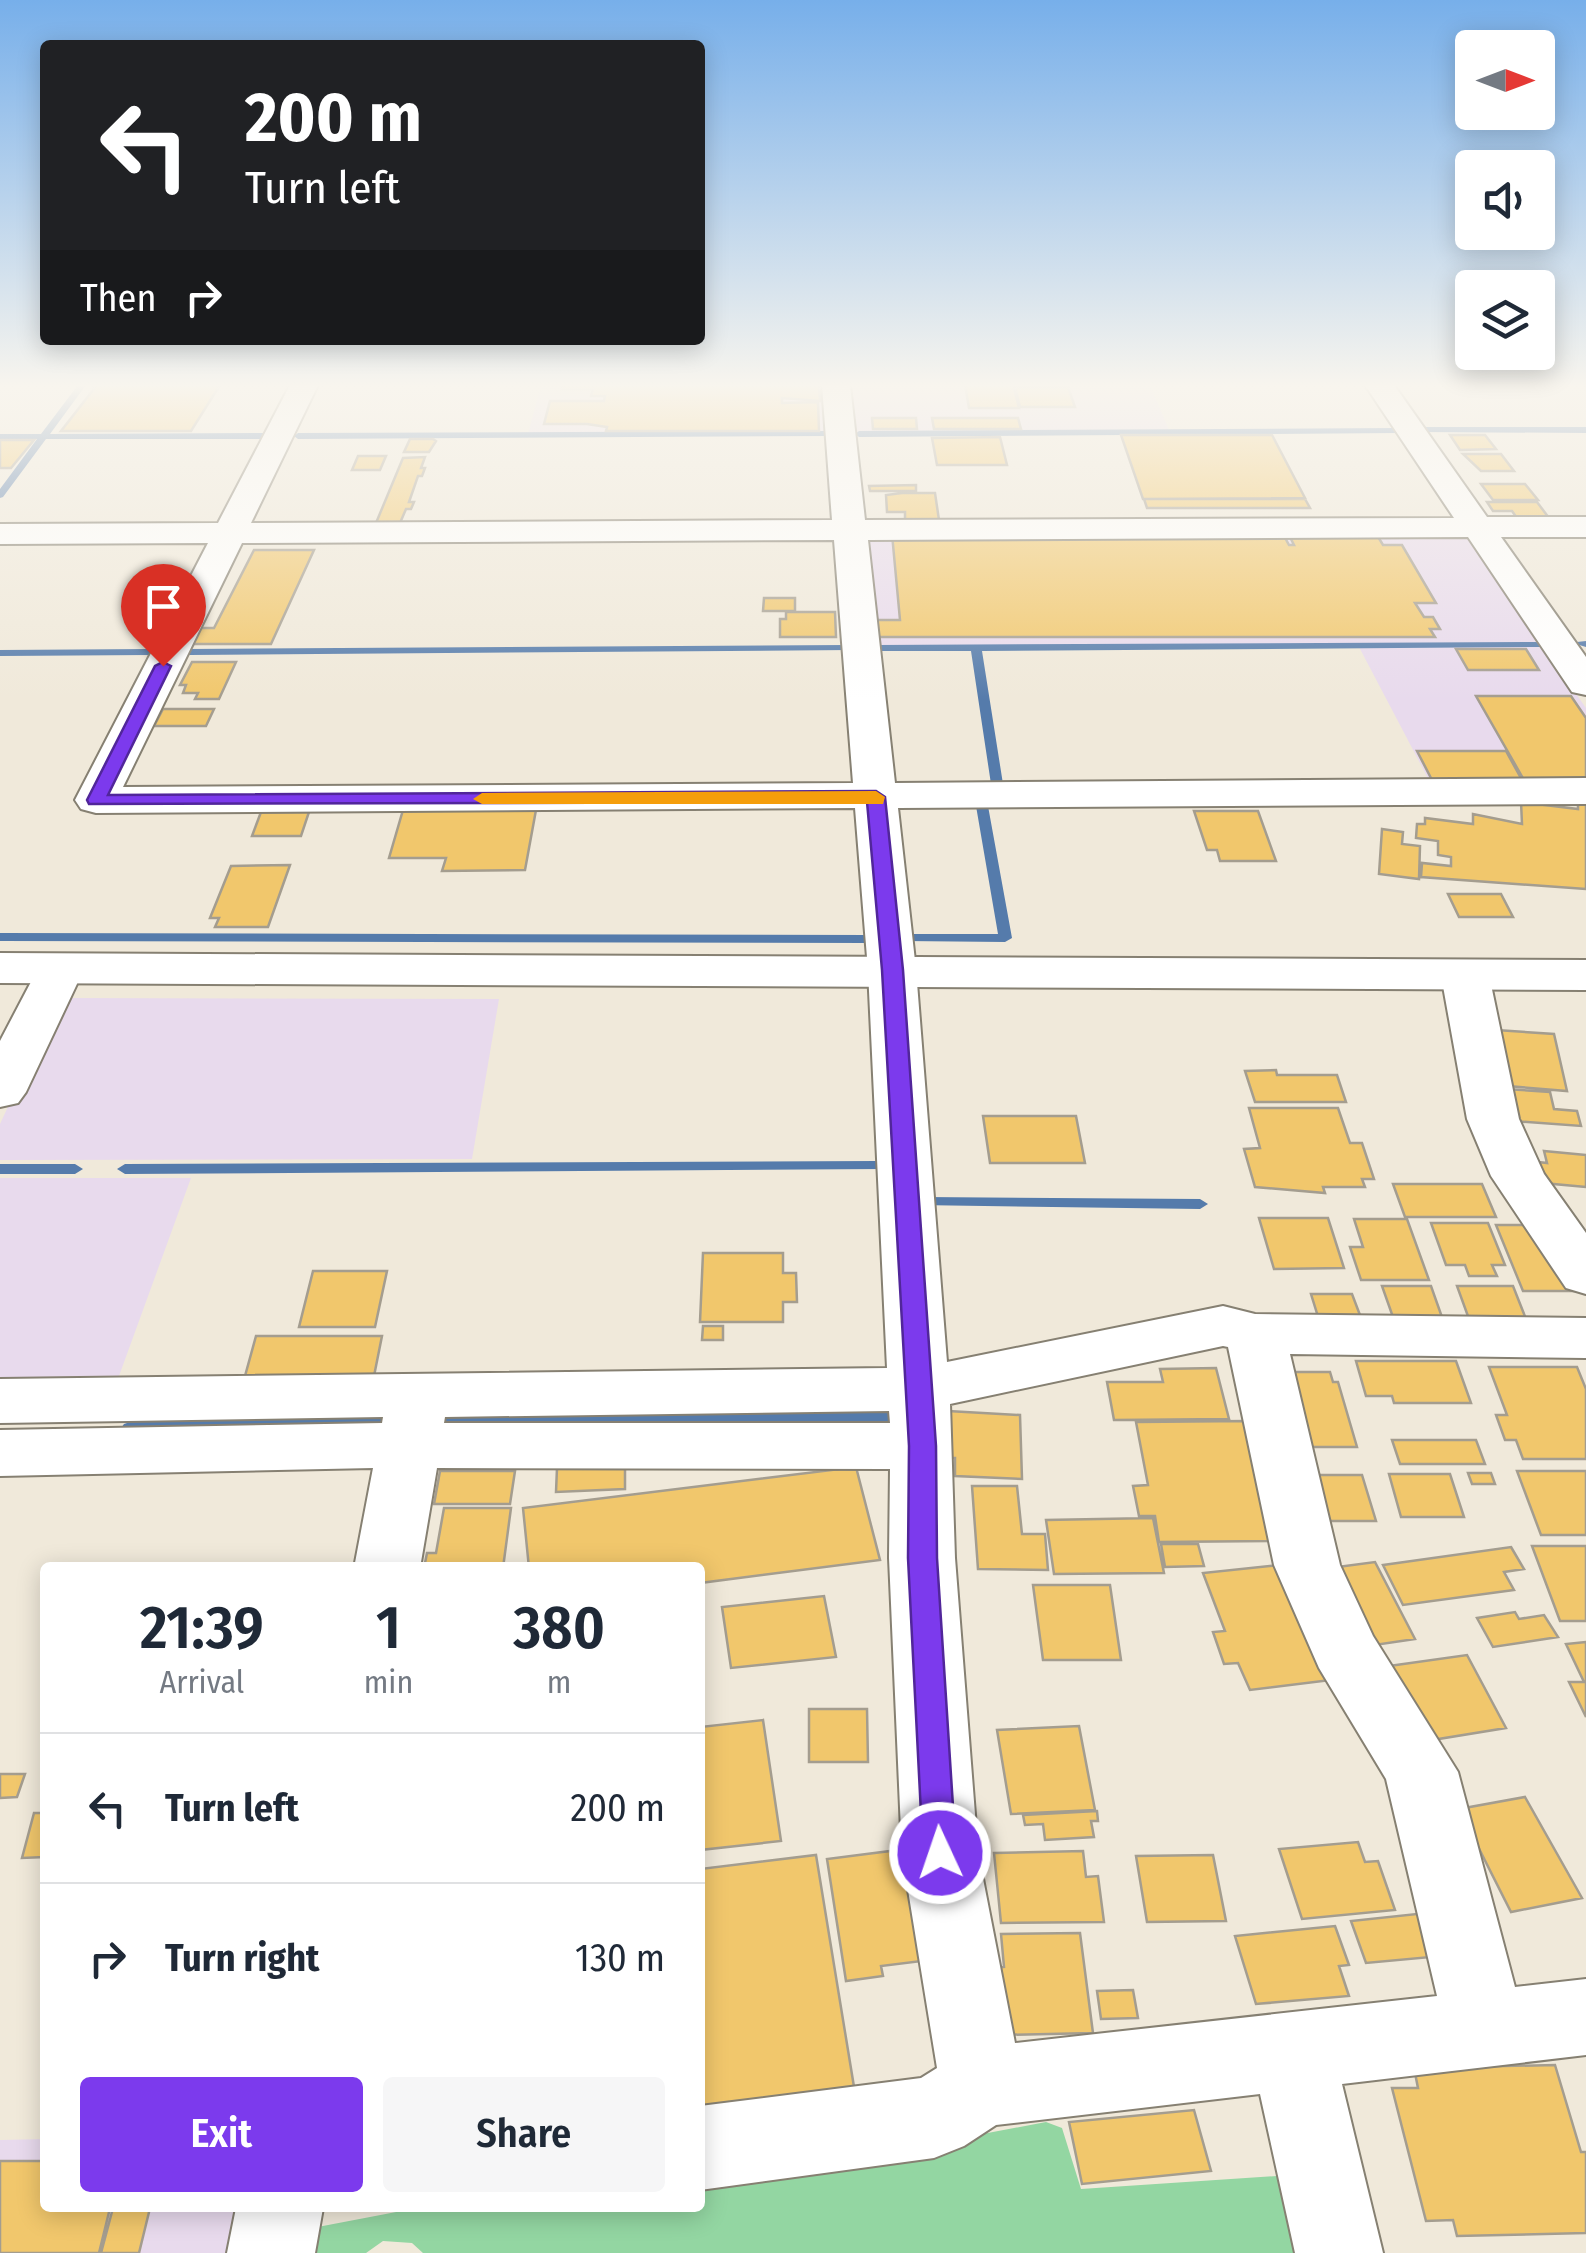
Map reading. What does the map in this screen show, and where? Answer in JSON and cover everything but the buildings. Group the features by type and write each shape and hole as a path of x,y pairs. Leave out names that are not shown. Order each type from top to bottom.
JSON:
{"street":[{"path":"251,490 96,800 1586,792"},
{"path":"846,490 892,970 921,1418 922,1558 940,1853 982,2087"},
{"path":"1453,490 1586,684"},
{"path":"0,534 1586,527"},
{"path":"0,968 1586,975"},
{"path":"0,1092 60,968"},
{"path":"1465,975 1493,1120 1518,1176 1586,1274"},
{"path":"0,1401 413,1420 921,1418 1222,1326 1255,1334 1586,1338"},
{"path":"1255,1334 1307,1566 1344,1649 1421,1772 1486,2031"},
{"path":"0,1454 413,1420"},
{"path":"388,1562 413,1420"},
{"path":"705,2147 934,2117 982,2087 1586,2017"},
{"path":"1292,2050 1339,2253"},
{"path":"271,2253 279,2212"}],"shaded area":[{"path":"1468,535 1541,643 874,646 863,538"},
{"path":"1542,646 1586,708 1586,784 1431,784 1359,647"},
{"path":"68,998 499,999 472,1159 0,1160 0,1124 55,1005"},
{"path":"0,1178 191,1178 119,1376 0,1378"},
{"path":"40,2139 40,2212 255,2212 246,2253 0,2253 0,2140"}],"green space":[{"path":"1046,2122 1062,2128 1081,2189 1277,2176 1295,2253 423,2253 412,2243 383,2241 366,2253 298,2253 302,2230 396,2212 705,2212 705,2171 935,2143"}],"waterway":[{"path":"0,495 4,490"},
{"path":"1581,644 1586,644"},
{"path":"976,648 1536,645"},
{"path":"189,652 847,648"},
{"path":"878,648 976,648"},
{"path":"976,648 997,784"},
{"path":"0,653 149,652"},
{"path":"909,938 1005,938 982,806"},
{"path":"0,937 867,939"},
{"path":"125,1169 877,1166"},
{"path":"0,1169 75,1169"},
{"path":"923,1202 1200,1204"},
{"path":"433,1420 895,1417"},
{"path":"130,1428 396,1420"}],"slow traffic":[{"path":"482,799 876,800"}],"route":[{"path":"163,666 96,800 876,797 892,970 922,1446 922,1558 940,1853"}]}
